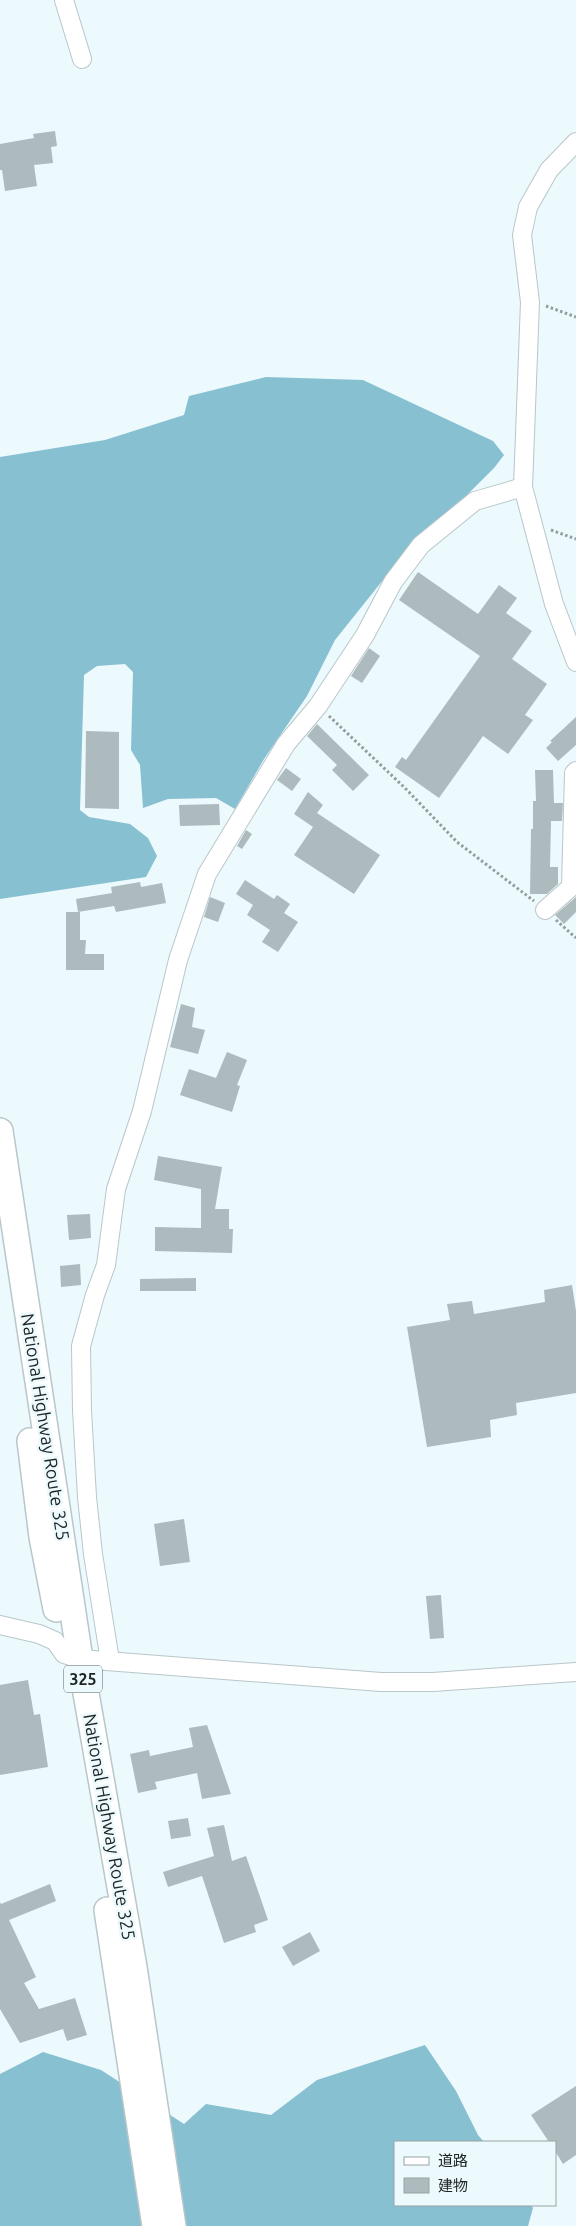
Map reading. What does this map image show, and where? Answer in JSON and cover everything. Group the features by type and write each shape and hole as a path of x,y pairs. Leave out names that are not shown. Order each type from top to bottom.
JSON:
{"highway":[{"name":"National Highway Route 325","path":"0,1131 66,1651 155,2226"},
{"name":"National Highway Route 325","path":"0,1232 42,1537 134,1967 173,2226"}],"street":[{"path":"64,0 82,59"},
{"path":"576,142 550,170 528,207 522,235 530,302 523,487 554,604 576,662"},
{"path":"110,1662 93,1554 87,1497 82,1410 81,1346 95,1295 106,1265 116,1189 142,1111 178,960 207,874 286,744 318,706 365,635 393,582 422,545 475,501 523,487"},
{"path":"545,910 570,887 574,773 576,771"},
{"path":"0,1625 39,1634 66,1651 110,1662 381,1682 433,1682 576,1672"}],"path":[{"path":"530,302 576,317"},
{"path":"532,522 576,539"},
{"path":"318,706 406,788 457,842 545,910 576,938"}],"shaded area":[{"path":"266,377 363,380 493,441 504,455 494,468 387,575 335,640 307,696 264,759 235,809 216,798 168,799 143,808 140,765 131,750 133,672 125,664 97,666 84,675 80,810 89,817 130,824 148,838 157,856 146,877 0,899 0,457 105,440 184,415 189,396"},
{"path":"425,2045 456,2091 478,2135 483,2141 394,2141 394,2206 532,2206 533,2208 528,2226 0,2226 0,2074 43,2052 101,2070 184,2124 206,2104 271,2115 317,2080"}],"building":[{"path":"55,131 57,146 51,147 53,163 34,165 37,186 5,191 2,170 0,170 0,144 34,138 33,134"},
{"path":"418,572 478,614 499,585 517,598 506,613 532,631 512,659 547,684 525,715 533,720 508,754 483,736 439,798 395,767 402,757 406,760 480,656 399,600"},
{"path":"369,648 380,656 362,683 351,676"},
{"path":"576,717 576,745 558,761 546,748 552,742 550,741"},
{"path":"317,724 369,775 353,791 332,770 337,765 307,736"},
{"path":"86,731 119,732 119,809 85,808"},
{"path":"286,768 301,779 292,791 277,780"},
{"path":"535,770 553,770 554,803 563,803 562,821 551,821 550,867 558,867 558,884 547,894 530,894 531,829 533,829 533,801 536,801"},
{"path":"308,792 323,805 317,813 380,855 354,894 294,855 313,827 294,814"},
{"path":"219,804 220,825 180,826 179,805"},
{"path":"246,830 252,834 242,849 237,846"},
{"path":"245,880 274,899 277,895 290,904 284,913 298,922 278,952 262,942 270,930 247,915 253,905 236,894"},
{"path":"140,882 141,887 162,883 166,903 116,912 114,906 78,912 76,899 112,893 111,887"},
{"path":"210,897 225,903 218,922 204,917"},
{"path":"576,897 576,912 564,924 555,915"},
{"path":"66,912 80,912 80,940 86,940 85,954 104,954 104,970 66,970"},
{"path":"181,1004 195,1008 192,1027 205,1030 198,1054 170,1047"},
{"path":"227,1052 247,1060 237,1085 240,1086 232,1112 180,1095 189,1069 216,1078"},
{"path":"158,1156 222,1167 215,1209 229,1209 229,1229 233,1229 232,1253 155,1251 155,1227 201,1228 201,1189 154,1180"},
{"path":"90,1214 91,1238 69,1240 67,1215"},
{"path":"80,1264 81,1285 61,1287 60,1266"},
{"path":"196,1278 196,1291 140,1291 140,1279"},
{"path":"572,1285 576,1311 576,1393 516,1403 517,1415 490,1420 491,1437 427,1447 407,1327 450,1320 447,1304 472,1301 474,1314 545,1302 544,1290"},
{"path":"184,1519 190,1562 160,1566 154,1524"},
{"path":"441,1595 444,1638 430,1639 426,1596"},
{"path":"28,1680 34,1715 40,1714 48,1767 0,1775 0,1685"},
{"path":"207,1725 231,1794 202,1799 197,1773 155,1782 157,1789 138,1793 130,1754 149,1750 150,1756 193,1747 189,1728"},
{"path":"188,1818 191,1836 171,1839 168,1821"},
{"path":"224,1825 232,1861 246,1856 268,1920 254,1925 256,1932 224,1943 202,1876 168,1887 163,1872 214,1856 207,1828"},
{"path":"50,1884 56,1901 9,1920 36,1977 24,1983 39,2009 75,1998 87,2035 67,2041 63,2029 20,2043 0,2009 0,1902 1,1904"},
{"path":"310,1932 320,1951 293,1966 282,1947"},
{"path":"576,2086 576,2155 563,2164 556,2153 556,2141 548,2141 531,2115"}]}
